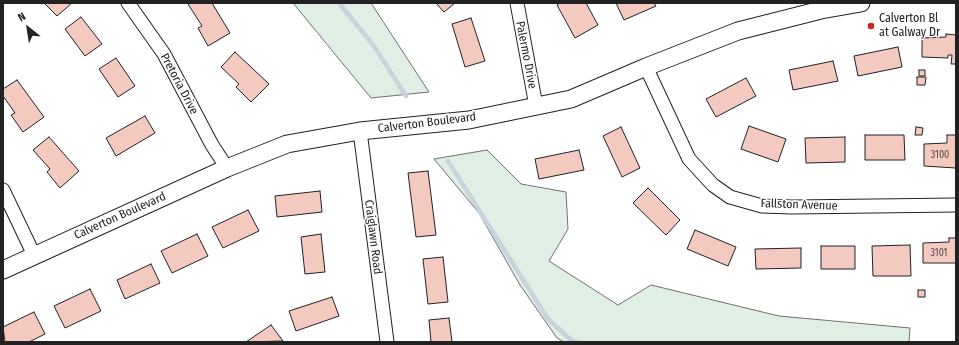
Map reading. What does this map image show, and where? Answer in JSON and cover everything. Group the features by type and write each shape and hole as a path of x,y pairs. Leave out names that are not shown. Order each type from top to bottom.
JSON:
{"street":[{"name":"Pretoria Drive","path":"128,3 164,54 212,145 227,168"},
{"name":"Palermo Drive","path":"517,3 536,106"},
{"name":"Calverton Boulevard","path":"3,270 227,168 287,144 360,131 469,120 571,99 646,67 738,31 820,7 860,3"},
{"name":"Fallston Avenue","path":"646,67 689,159 713,185 730,197 762,206 956,205"},
{"name":"Craiglawn Road","path":"360,131 386,342"},
{"path":"3,190 34,255"}],"green space":[{"path":"293,3 371,3 429,92 371,98"},
{"path":"487,150 521,184 566,192 568,229 549,261 618,305 651,285 779,316 910,328 909,342 564,342 557,338 520,285 479,213 434,159"}],"building":[{"path":"44,3 72,3 57,16"},
{"path":"212,3 230,33 208,46 198,28 202,26 188,4"},
{"path":"436,3 455,3 444,12"},
{"path":"560,3 586,3 598,25 575,38 557,5"},
{"path":"616,3 654,3 656,6 624,20"},
{"path":"81,17 102,44 85,56 65,29"},
{"path":"471,18 485,61 465,67 452,24"},
{"path":"946,34 956,35 956,64 951,64 952,55 948,55 948,58 922,57 922,38 946,37"},
{"path":"898,47 902,67 858,76 854,56"},
{"path":"235,52 269,84 251,102 236,87 239,84 221,67"},
{"path":"116,58 135,86 118,97 99,69"},
{"path":"833,61 838,81 793,90 789,70"},
{"path":"919,70 925,70 925,76 919,76"},
{"path":"917,77 926,77 925,85 917,85"},
{"path":"746,78 756,96 716,117 706,99"},
{"path":"17,80 44,117 23,132 11,115 15,113 3,96 3,89"},
{"path":"145,116 155,133 116,156 106,138"},
{"path":"749,126 786,139 778,162 741,149"},
{"path":"621,127 640,168 622,177 603,136"},
{"path":"916,127 923,128 922,135 915,135"},
{"path":"865,135 904,135 905,160 865,160"},
{"path":"947,135 956,135 956,168 924,166 924,144 947,143"},
{"path":"49,137 79,171 60,188 47,172 50,169 33,150"},
{"path":"845,137 845,162 806,163 805,138"},
{"path":"579,150 584,170 539,179 535,159"},
{"path":"428,171 436,235 416,237 408,173"},
{"path":"648,188 680,220 666,235 633,203"},
{"path":"320,191 322,212 277,217 275,196"},
{"path":"248,210 259,231 223,248 212,227"},
{"path":"695,230 736,247 728,266 687,249"},
{"path":"197,234 208,256 172,273 161,251"},
{"path":"321,234 325,272 305,274 301,237"},
{"path":"949,238 956,238 956,263 923,263 923,243 949,242"},
{"path":"910,245 911,276 873,276 872,246"},
{"path":"821,246 855,246 855,269 821,269"},
{"path":"801,248 801,268 756,269 755,249"},
{"path":"443,257 448,302 428,304 423,259"},
{"path":"151,264 160,283 125,299 117,280"},
{"path":"90,289 101,311 65,328 54,306"},
{"path":"918,290 925,290 925,297 918,297"},
{"path":"332,297 339,316 296,331 289,311"},
{"path":"34,312 45,334 29,342 5,342 3,327"},
{"path":"449,318 452,342 431,342 429,320"},
{"path":"271,325 283,341 246,342"}],"waterway":[{"path":"339,3 374,46 406,96"},
{"path":"448,161 548,319 572,341 578,342"}],"place":[{"name":"Calverton Bl at Galway Dr","path":"871,26"}]}
